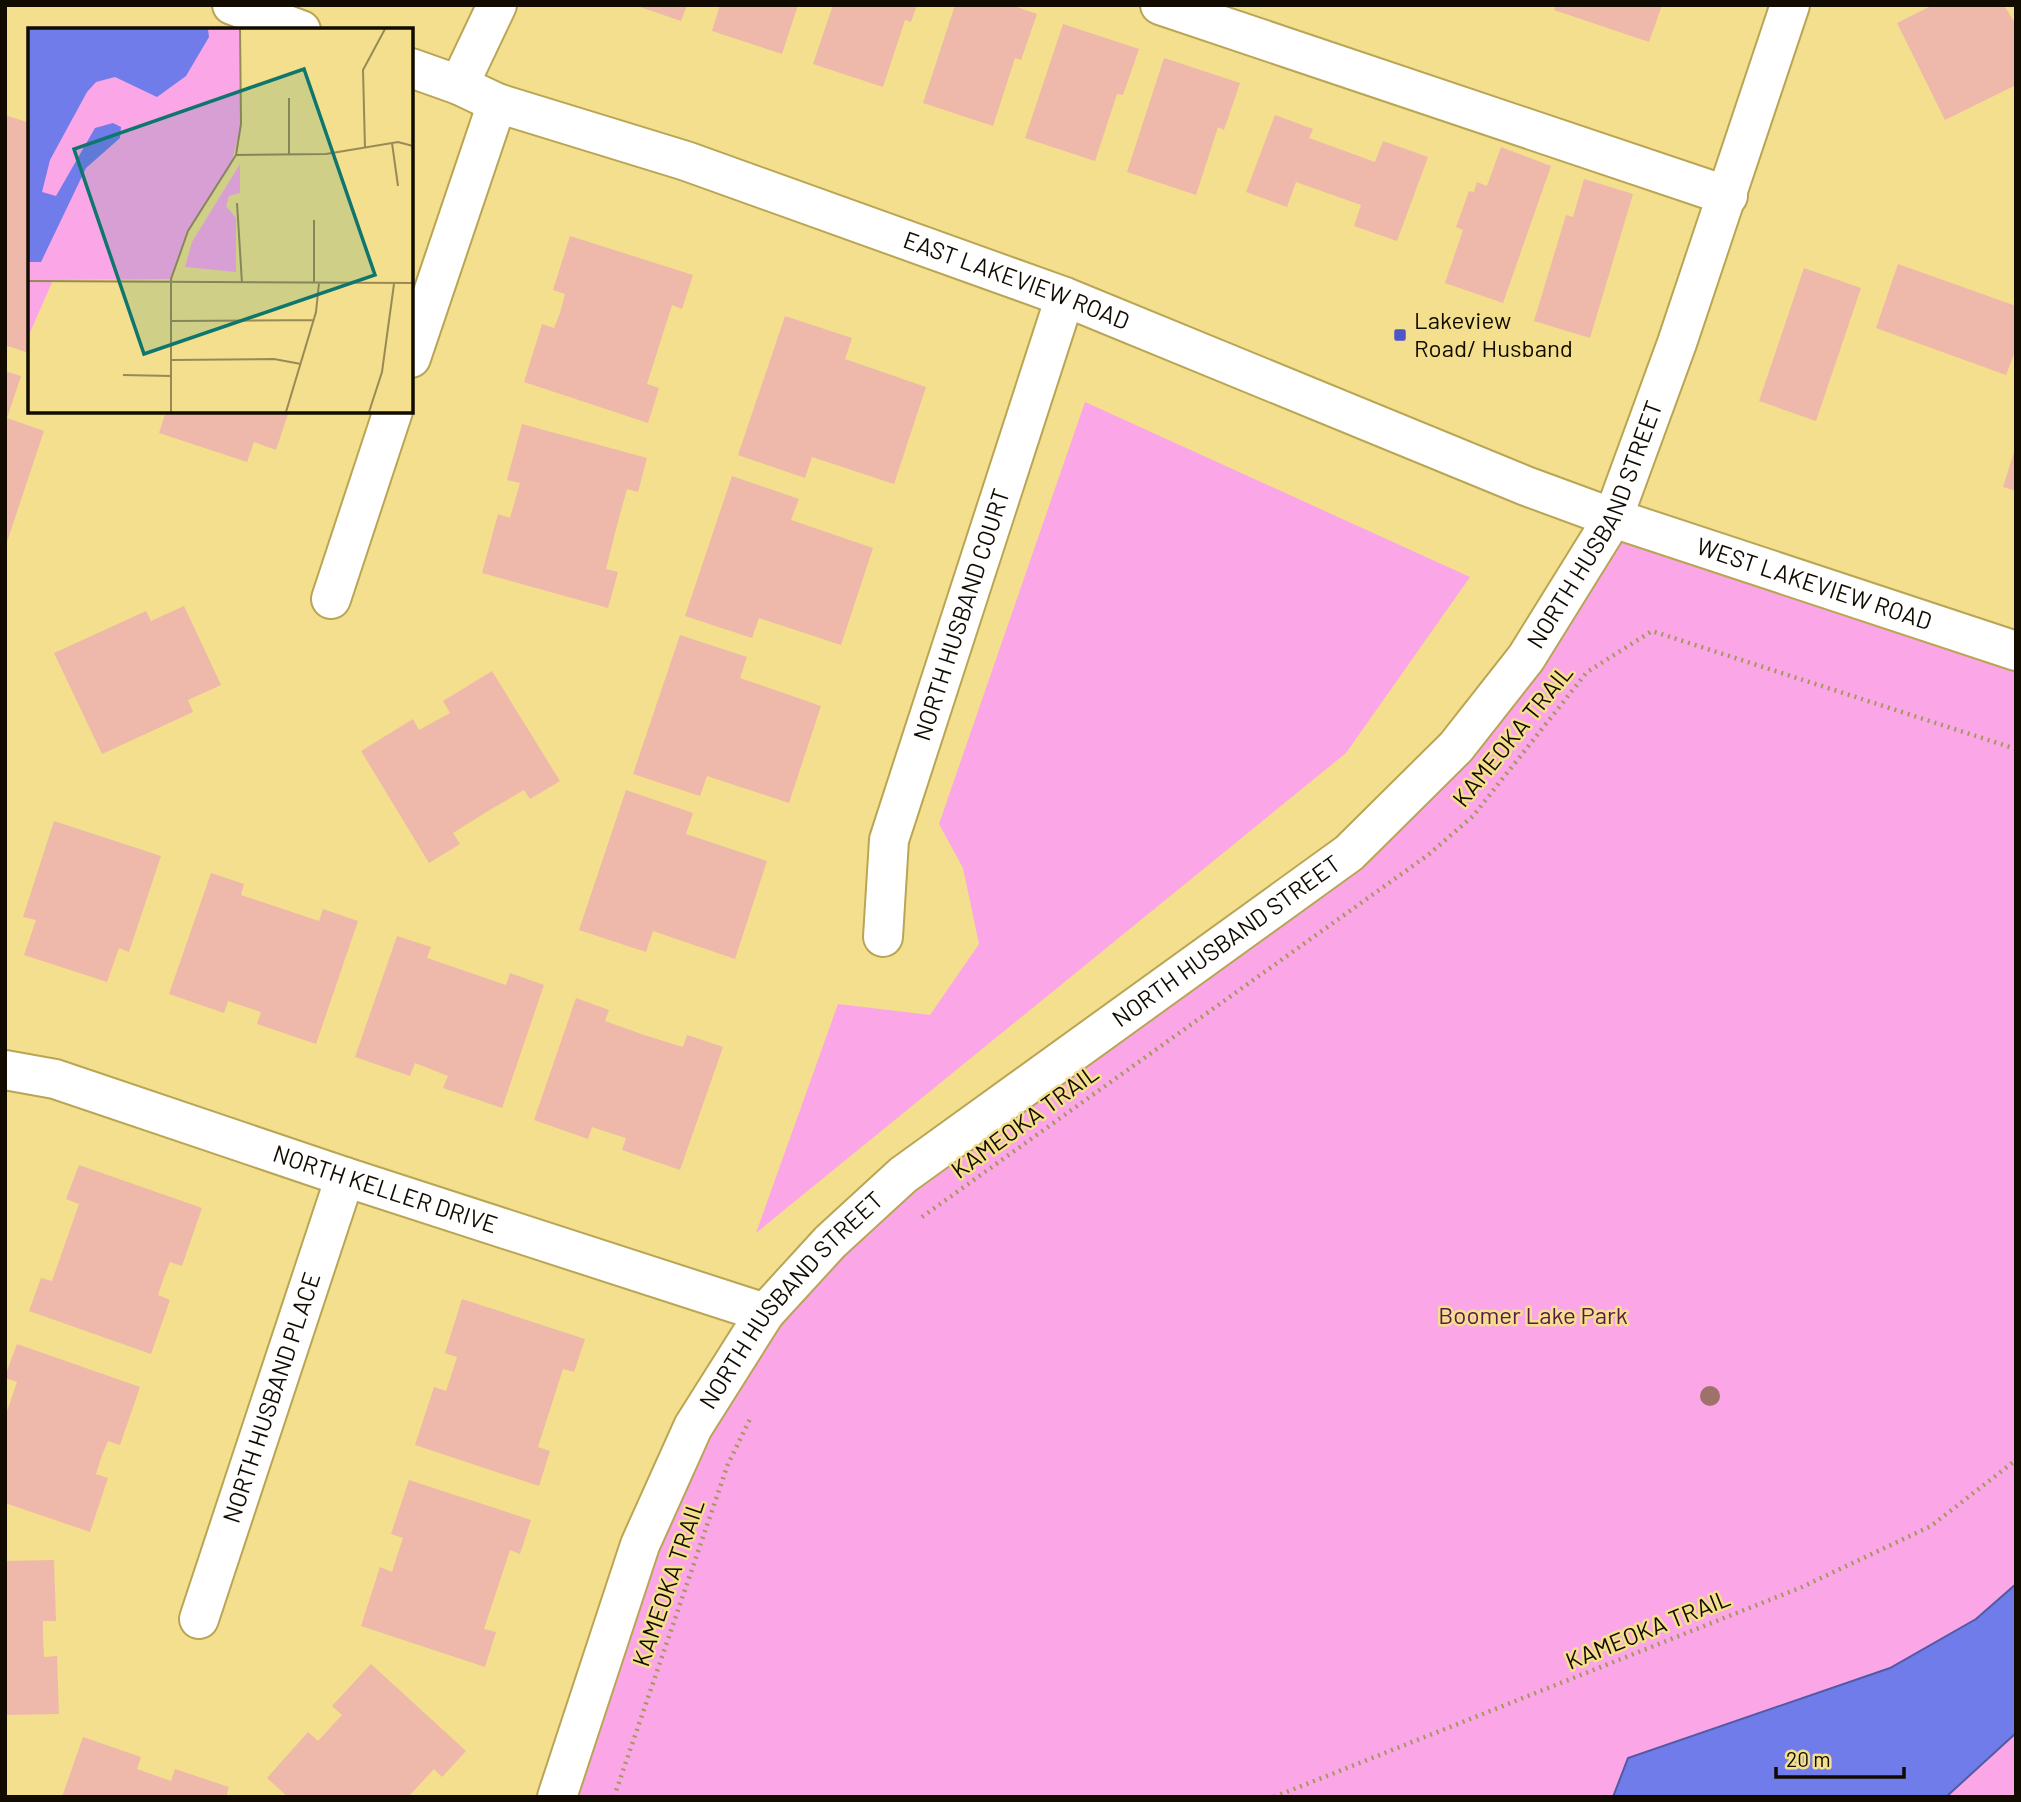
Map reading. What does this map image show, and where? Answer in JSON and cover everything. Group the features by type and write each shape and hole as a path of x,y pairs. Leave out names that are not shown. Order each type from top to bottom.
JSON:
{"street":[{"path":"232,5 295,28"},
{"path":"459,85 497,5"},
{"path":"1160,5 1728,196"},
{"name":"NORTH HUSBAND STREET","path":"557,1797 640,1545 693,1427 765,1314 830,1242 903,1175 1349,853 1456,747 1526,659 1613,519 1728,196 1790,5"},
{"name":"EAST LAKEVIEW ROAD","path":"413,69 459,85 496,103 687,161 1065,297 1613,519"},
{"path":"413,352 496,103"},
{"name":"NORTH HUSBAND COURT","path":"883,937 889,840 1065,297"},
{"path":"331,599 392,413"},
{"name":"WEST LAKEVIEW ROAD","path":"1613,519 2016,651"},
{"name":"NORTH KELLER DRIVE","path":"5,1070 55,1079 765,1314"},
{"name":"NORTH HUSBAND PLACE","path":"199,1619 345,1177"}],"path":[{"name":"KAMEOKA TRAIL","path":"913,1224 1428,855 1473,816 1587,672 1652,631 2016,749"},
{"name":"KAMEOKA TRAIL","path":"614,1797 729,1464 751,1417"},
{"name":"KAMEOKA TRAIL","path":"1274,1797 1802,1587 1931,1527 2016,1460"}],"green space":[{"path":"1085,402 1470,577 1346,753 756,1233 838,1004 930,1015 979,944 963,868 939,824"},
{"name":"Boomer Lake Park","path":"1614,524 2016,659 2016,1797 559,1797 696,1427 831,1246 1351,855"}],"water":[{"path":"2016,1584 2016,1733 1946,1797 1613,1797 1628,1758 1890,1668 1976,1619"}],"building":[{"path":"634,5 687,5 681,21"},
{"path":"720,5 798,5 782,54 712,31"},
{"path":"833,5 917,5 911,22 905,20 883,87 813,64"},
{"path":"955,5 1011,5 1037,14 1021,60 1015,58 993,126 923,103"},
{"path":"1556,5 1662,5 1649,42 1554,10"},
{"path":"1933,5 2004,5 2016,25 2016,85 1945,120 1897,23"},
{"path":"1063,24 1139,49 1123,95 1117,94 1095,161 1025,138"},
{"path":"1164,58 1240,83 1224,130 1218,127 1196,195 1127,172"},
{"path":"5,115 28,122 28,353 5,345"},
{"path":"1275,115 1313,129 1309,138 1375,162 1383,141 1428,157 1397,241 1354,226 1361,205 1296,182 1287,207 1246,192"},
{"path":"1501,147 1551,166 1503,303 1445,283 1463,230 1456,227 1469,191 1474,192 1477,182 1487,186"},
{"path":"1584,179 1633,194 1590,338 1534,321 1566,215 1573,217"},
{"path":"570,236 693,275 682,309 672,305 647,384 659,388 648,423 524,382 542,324 554,328 560,313 565,294 553,290"},
{"path":"1898,264 2016,306 2016,349 2006,375 1876,328"},
{"path":"1804,268 1861,288 1816,421 1759,401"},
{"path":"785,316 852,338 845,359 926,387 894,484 812,457 805,478 738,455"},
{"path":"5,371 21,376 7,418 44,431 6,545"},
{"path":"165,413 288,413 276,450 254,442 247,462 159,433"},
{"path":"522,424 647,458 638,492 627,489 616,529 606,569 618,572 608,608 482,573 498,514 510,518 520,483 507,480"},
{"path":"2016,449 2016,491 2003,487"},
{"path":"732,476 799,499 791,520 873,548 841,645 759,618 752,638 685,616"},
{"path":"184,606 221,685 188,700 193,712 102,754 54,653 146,611 151,621"},
{"path":"680,635 747,657 740,678 821,706 789,803 707,776 700,796 633,774"},
{"path":"492,671 560,781 530,799 524,790 488,811 453,833 460,844 429,863 361,751 413,719 419,730 450,713 443,701"},
{"path":"626,790 693,813 686,834 767,861 735,959 653,931 646,952 579,930"},
{"path":"54,821 161,856 129,952 119,948 107,982 24,955 36,920 23,917"},
{"path":"211,873 244,884 241,895 319,921 323,909 358,921 316,1044 257,1024 261,1012 228,1001 224,1013 169,994"},
{"path":"397,936 431,947 427,958 506,985 510,973 544,985 502,1108 443,1088 448,1076 415,1063 410,1076 355,1057"},
{"path":"576,998 609,1010 605,1021 644,1035 683,1047 687,1035 723,1047 680,1170 622,1150 626,1138 592,1127 588,1139 534,1120"},
{"path":"79,1165 202,1208 182,1266 170,1262 164,1277 158,1295 170,1300 151,1354 29,1311 41,1278 52,1281 79,1204 66,1199"},
{"path":"462,1299 585,1339 574,1372 563,1369 538,1447 550,1451 539,1486 415,1445 434,1387 446,1391 451,1376 457,1357 445,1353"},
{"path":"17,1344 140,1387 120,1445 108,1441 102,1455 96,1474 108,1478 90,1532 5,1503 5,1417 17,1382 5,1376"},
{"path":"409,1480 531,1520 520,1554 510,1550 484,1629 496,1632 485,1667 361,1626 380,1567 392,1572 403,1538 391,1534"},
{"path":"54,1560 56,1621 43,1621 43,1638 44,1657 57,1656 59,1714 5,1715 5,1561"},
{"path":"371,1664 466,1751 442,1777 434,1769 408,1797 288,1797 267,1778 308,1732 318,1741 342,1715 332,1706"},
{"path":"83,1737 141,1757 137,1769 171,1781 175,1769 229,1787 226,1797 62,1797"}],"place":[{"name":"Lakeview Road/ Husband","path":"1400,335"}]}
